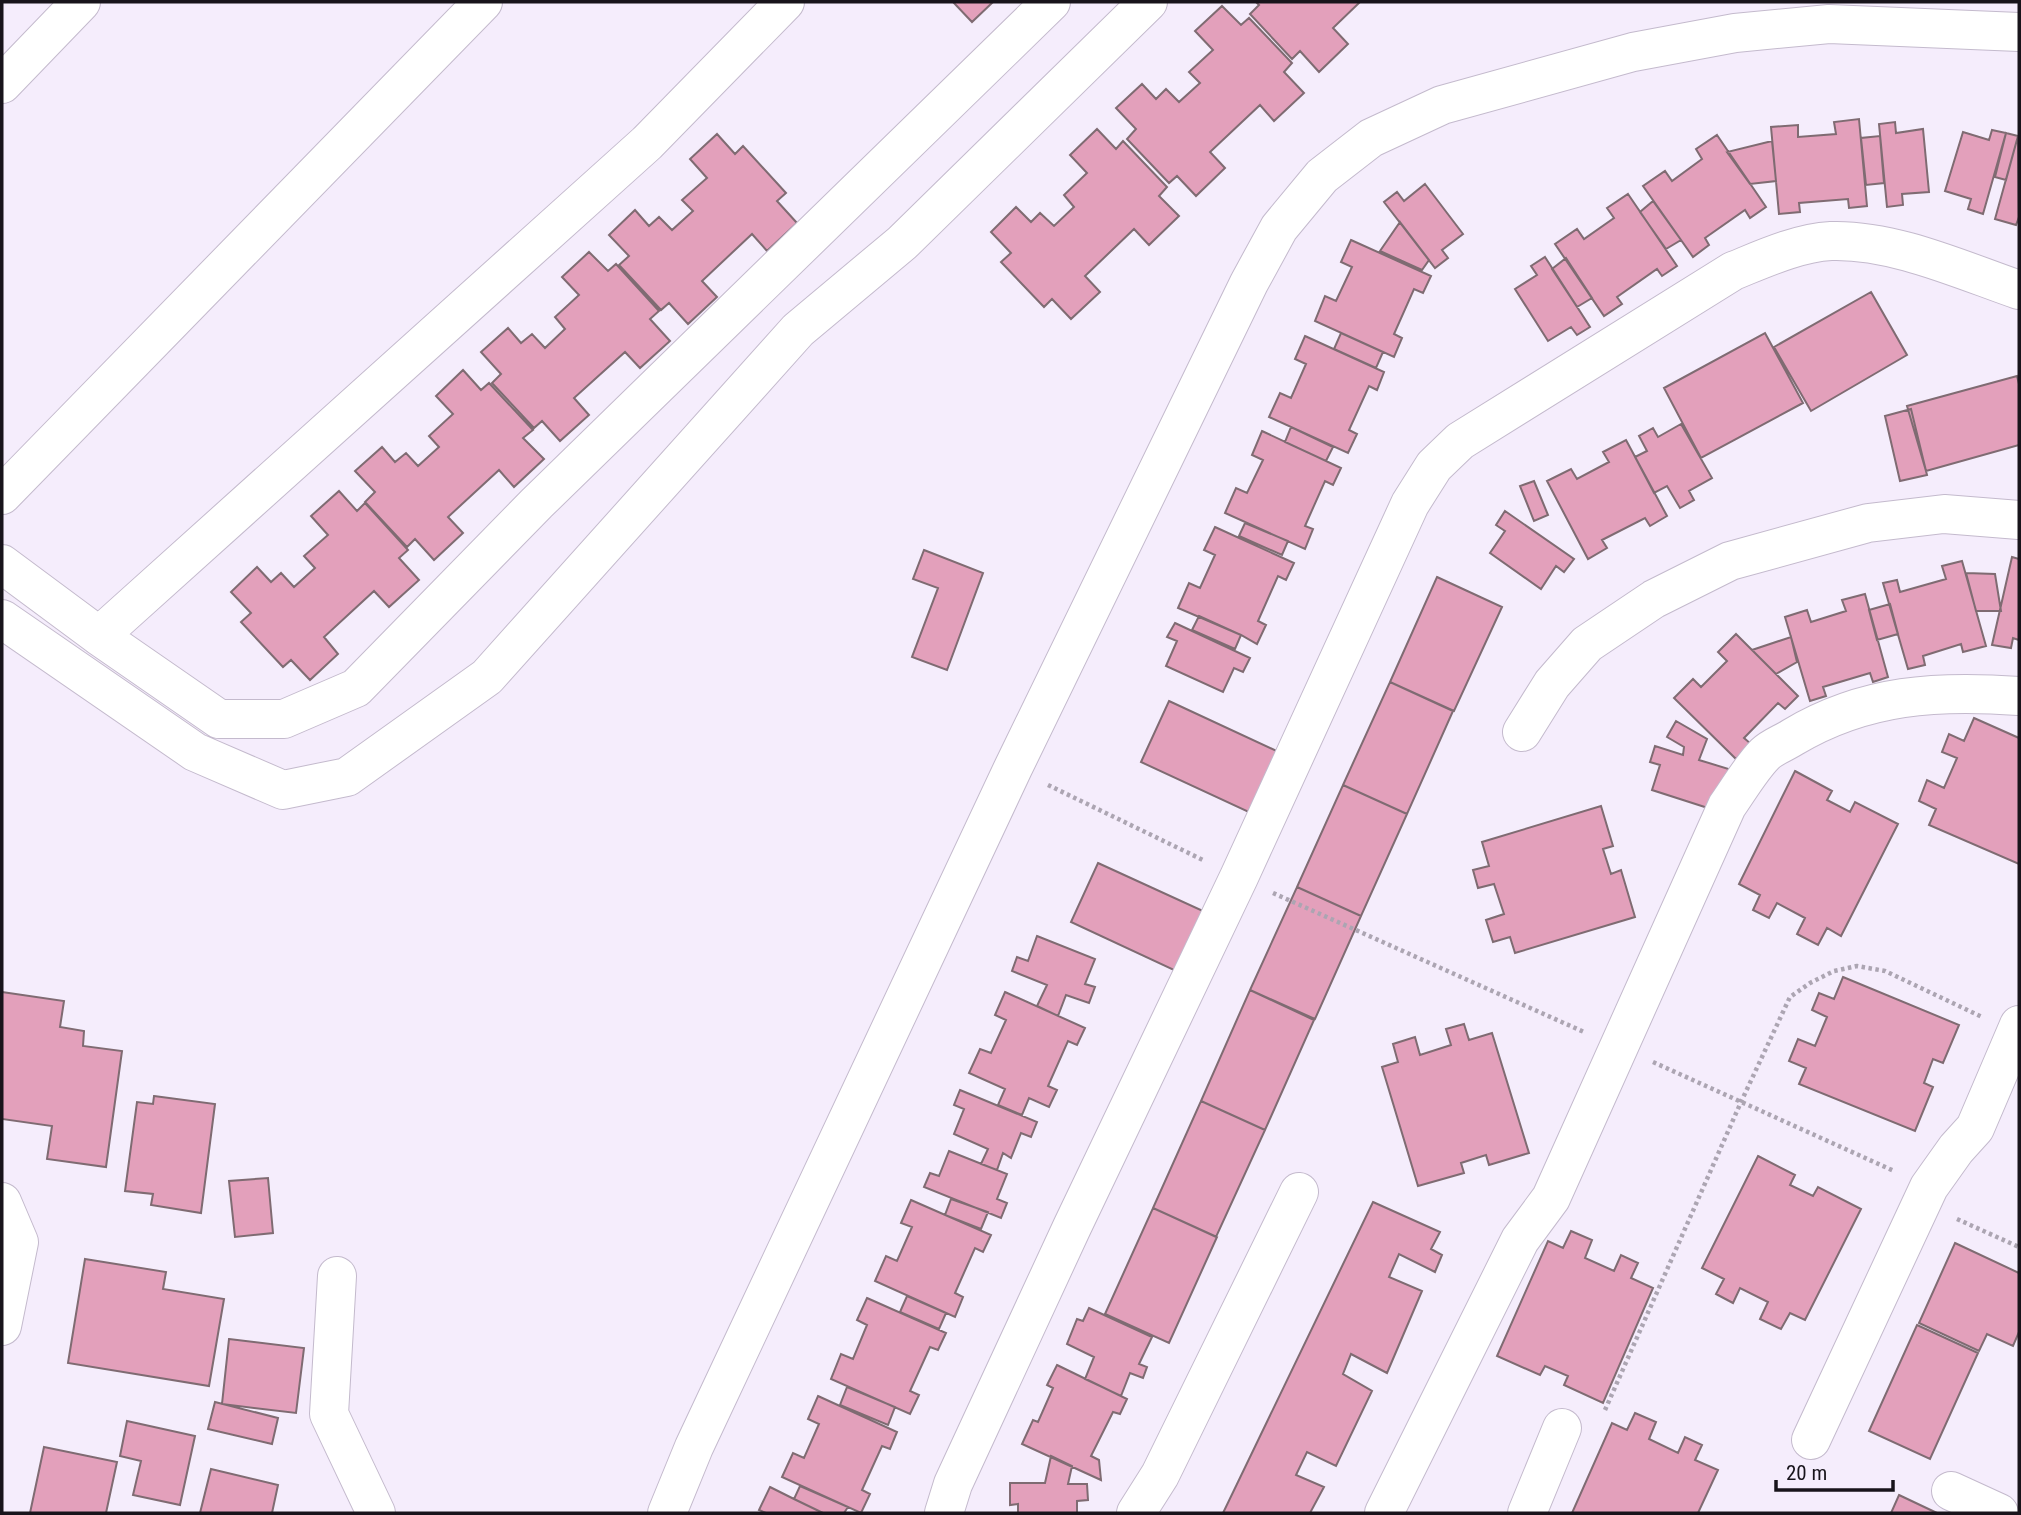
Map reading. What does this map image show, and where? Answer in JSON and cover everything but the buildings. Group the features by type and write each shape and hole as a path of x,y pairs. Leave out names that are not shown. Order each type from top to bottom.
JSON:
{"street":[{"path":"2,84 82,2"},
{"path":"2,495 483,2"},
{"path":"99,636 647,143 785,2"},
{"path":"2,564 99,636 219,719 284,719 356,688 537,503 1051,2"},
{"path":"2,619 194,752 283,790 348,777 487,677 799,330 902,243 1148,2"},
{"path":"667,1513 694,1447 1013,768 1249,283 1279,228 1322,176 1371,138 1442,105 1633,52 1735,33 1829,24 2019,32"},
{"path":"944,1513 953,1484 1239,877 1410,504 1434,466 1460,441 1732,271 1778,252 1830,241 1886,246 2019,289"},
{"path":"1522,732 1552,684 1587,644 1654,599 1730,561 1868,523 1944,514 2019,520"},
{"path":"1393,1511 1520,1240 1551,1198 1727,806 1766,754 1809,727 1875,704 1914,695 1964,692 2019,696"},
{"path":"1811,1440 1925,1195 1956,1149 1975,1128 2017,1029"},
{"path":"1136,1513 1160,1475 1299,1192"},
{"path":"2,1202 19,1242 2,1326"},
{"path":"337,1276 330,1415 376,1513"},
{"path":"1527,1513 1562,1428"},
{"path":"1951,1491 1999,1513"}],"path":[{"path":"1013,768 1239,877 1741,1102 1925,1195 2019,1247"},
{"path":"1605,1410 1790,997 1834,971 1857,966 1885,971 2017,1029"}]}
